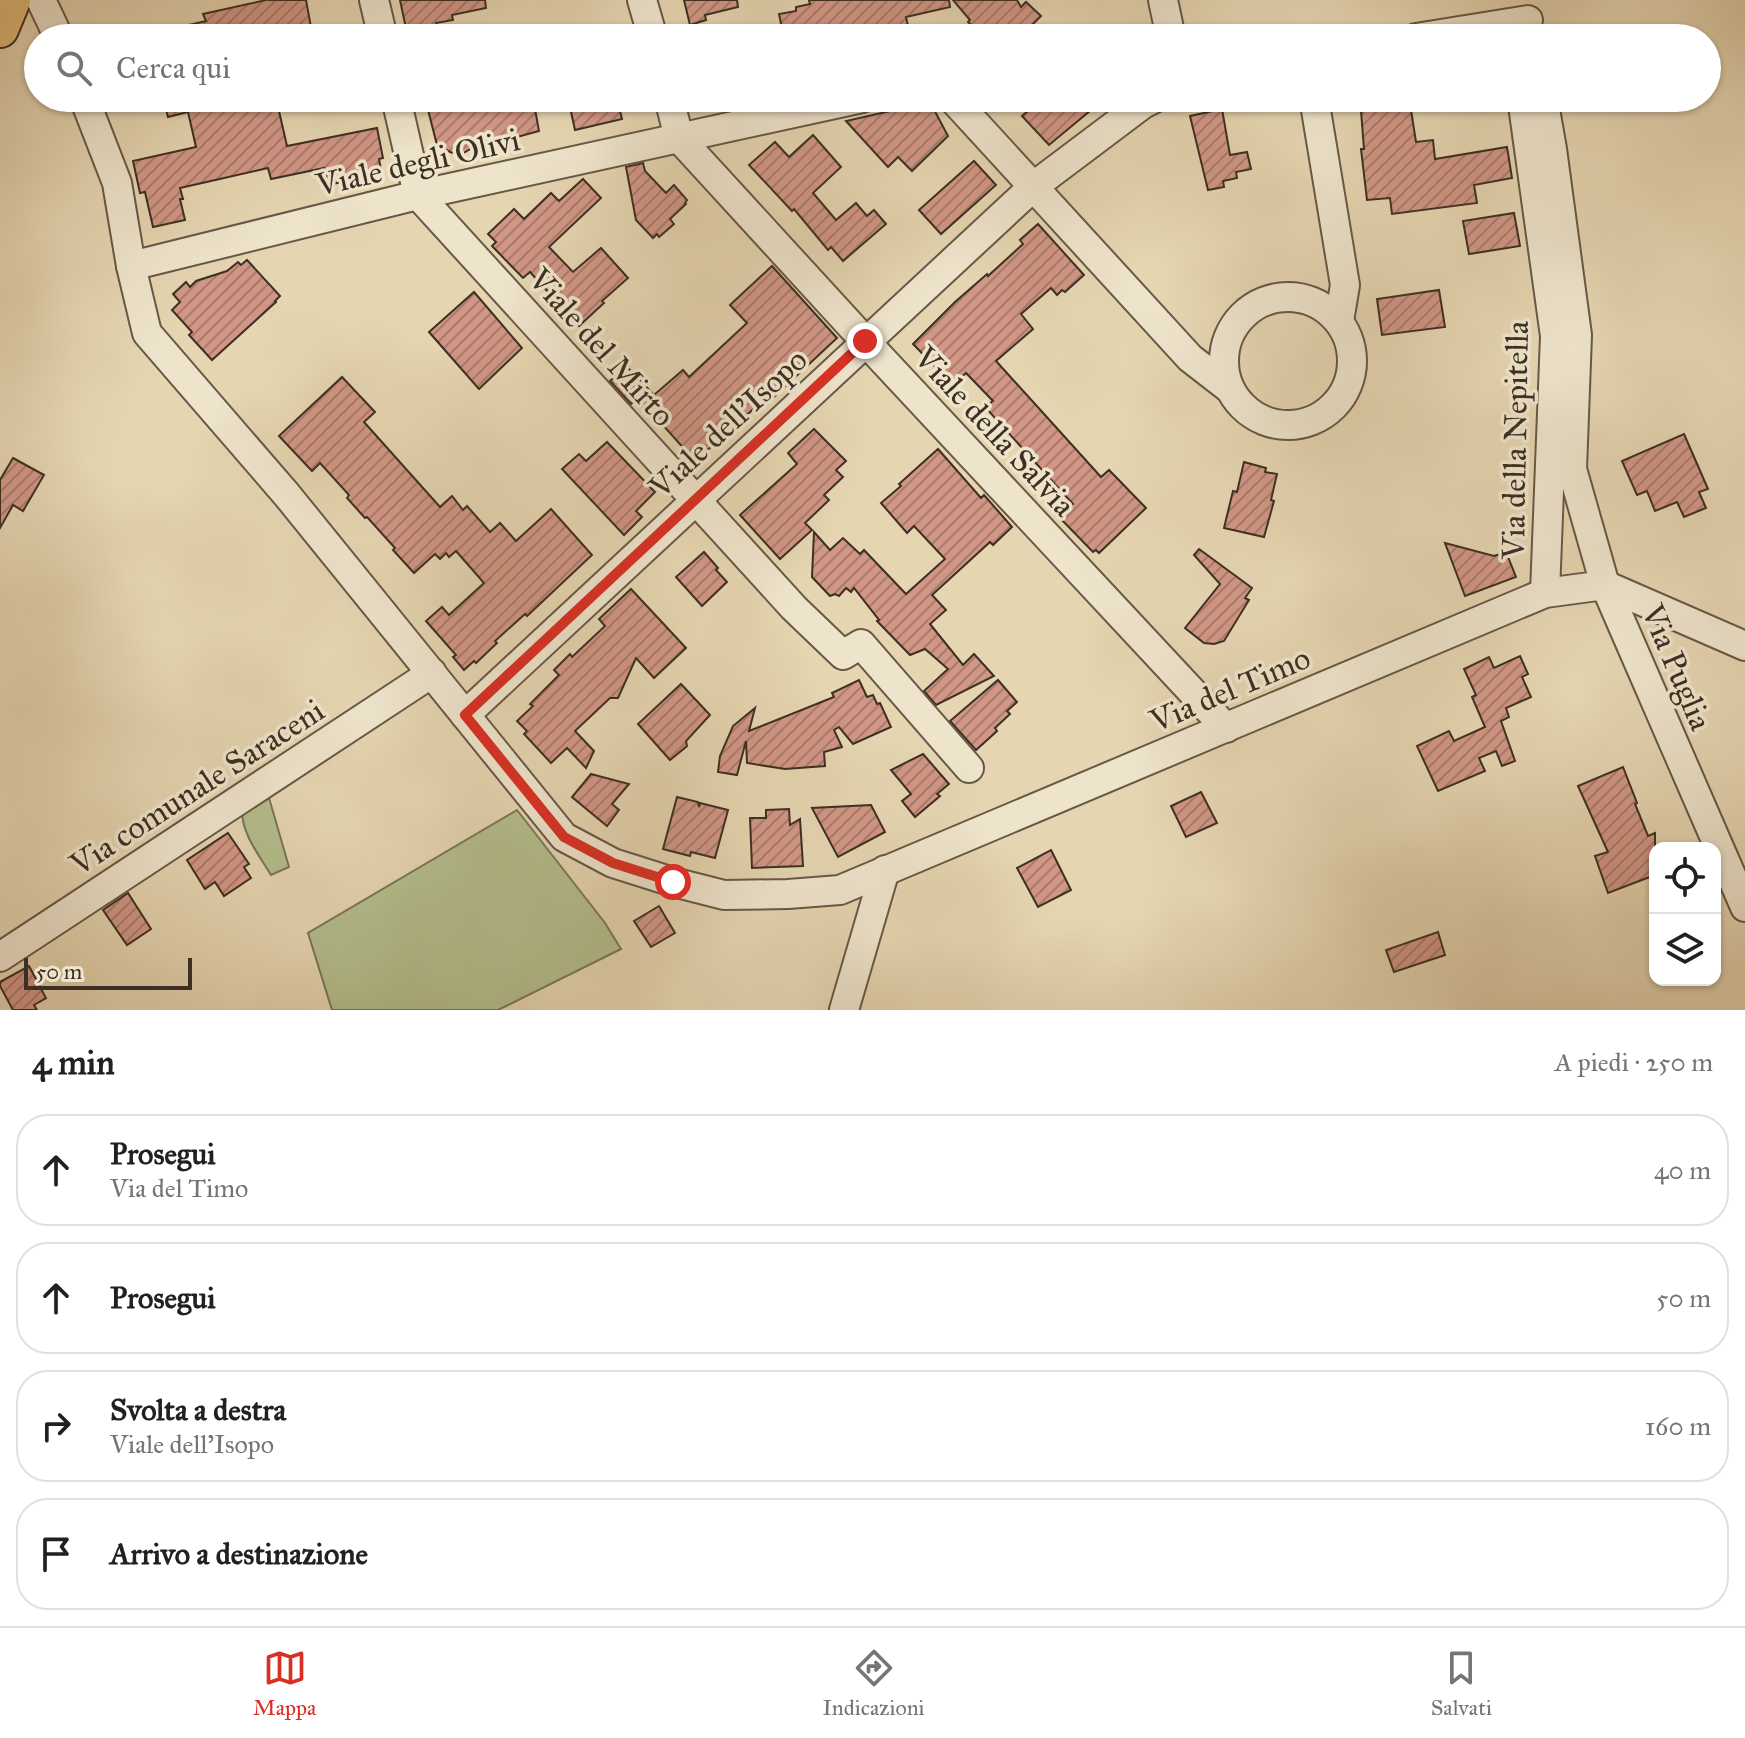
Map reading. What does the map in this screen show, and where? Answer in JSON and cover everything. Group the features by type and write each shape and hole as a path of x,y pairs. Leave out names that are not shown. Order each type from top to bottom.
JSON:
{"main road":[{"path":"0,29 12,0"}],"street":[{"path":"41,0 52,24"},
{"path":"374,0 380,24"},
{"path":"642,0 649,24"},
{"path":"1163,0 1168,24"},
{"path":"1495,24 1518,20"},
{"path":"89,112 117,183 131,266 147,333 287,495 465,715"},
{"name":"Viale del Mirto","path":"399,112 418,195 794,608 843,655 861,644 969,768"},
{"name":"Viale della Salvia","path":"672,112 679,138 1226,728"},
{"name":"Viale degli Olivi","path":"131,266 418,195 798,112"},
{"path":"965,112 1190,358 1230,389 1243,406 1260,419 1281,425 1302,424 1322,416 1338,401 1349,383 1353,361 1349,340 1339,321 1324,307 1305,298 1284,296 1263,301 1246,312 1232,328 1225,348 1224,369 1230,389"},
{"name":"Viale dell'Isopo","path":"465,715 1034,186 1132,112"},
{"path":"1316,112 1345,285 1339,321"},
{"name":"Via della Nepitella","path":"1524,112 1555,336 1545,593"},
{"name":"Via della Nepitella","path":"1545,112 1577,335 1572,469 1605,585"},
{"path":"1605,585 1745,646"},
{"name":"Via del Timo","path":"465,715 564,837 613,863 724,895 840,890 1545,593 1605,585"},
{"name":"Via Puglia","path":"1605,585 1745,907"},
{"name":"Via comunale Saraceni","path":"0,957 432,673"},
{"path":"844,1010 885,870"}],"green space":[{"path":"267,791 289,867 271,875 256,852 242,818 242,809"},
{"path":"517,810 605,923 621,949 498,1010 332,1010 308,933"}],"building":[{"path":"266,0 306,0 310,24 193,24 206,21 203,14"},
{"path":"400,0 485,0 486,8 452,15 453,20 436,24 405,24"},
{"path":"684,0 737,0 738,7 705,15 706,20 690,24"},
{"path":"809,0 949,0 950,7 906,17 908,24 781,24 779,14 810,4"},
{"path":"953,0 1017,0 1021,7 1026,2 1041,16 1033,24 970,24"},
{"path":"167,112 188,112 168,117"},
{"path":"188,112 279,112 287,146 377,128 383,158 379,159 381,170 328,185 324,168 271,179 268,168 180,188 185,220 153,227 145,192 140,193 133,161 196,147"},
{"path":"429,112 536,112 539,131 495,143 479,140 460,155 437,145"},
{"path":"571,112 620,112 622,119 575,130"},
{"path":"886,112 935,112 948,136 912,171 898,157 888,167 846,121"},
{"path":"1026,112 1089,112 1049,145 1022,116"},
{"path":"1223,112 1230,155 1247,152 1251,169 1236,172 1237,178 1223,181 1224,187 1208,190 1190,116"},
{"path":"1361,112 1411,112 1416,142 1433,140 1435,159 1507,147 1512,178 1474,185 1477,203 1392,214 1390,198 1367,200 1361,149 1364,149"},
{"path":"813,135 841,167 813,193 836,220 856,203 867,216 874,210 886,224 843,261 831,247 828,250 794,209 792,211 749,165 775,142 789,157"},
{"path":"974,161 996,185 941,234 919,210"},
{"path":"643,163 645,171 666,193 674,185 687,200 670,219 674,224 659,237 657,234 653,238 636,220 626,167"},
{"path":"583,179 601,198 549,247 573,272 601,248 628,278 579,326 530,272 523,278 492,246 496,242 488,234 514,209 524,219 551,193 559,201"},
{"path":"1514,213 1520,246 1469,254 1463,221"},
{"path":"1038,224 1084,275 1065,292 1062,290 1057,295 1051,288 1021,314 1033,329 996,361 1101,477 1109,470 1146,508 1099,553 1096,550 1093,552 1059,517 1073,504 985,407 993,401 966,373 953,385 913,344 955,302 1023,244 1020,240"},
{"path":"247,260 280,296 212,360 172,310 180,302 173,294 186,282 190,287 196,281 227,271 238,262 241,265"},
{"path":"772,266 837,338 761,409 758,405 695,461 636,399 631,404 610,381 626,366 654,395 683,370 689,377 747,323 730,305"},
{"path":"1439,290 1445,327 1382,335 1377,299"},
{"path":"474,292 522,348 479,389 429,332"},
{"path":"342,377 375,412 364,422 440,507 452,496 463,510 467,506 490,532 500,523 516,541 551,509 592,555 527,616 525,614 495,641 497,643 476,663 474,661 464,670 453,657 456,655 426,621 442,607 449,615 484,583 456,551 449,557 446,553 440,559 435,554 414,573 320,463 312,471 279,436"},
{"path":"814,429 846,461 836,470 843,477 824,495 829,500 805,523 812,530 780,559 740,515 797,464 788,453"},
{"path":"1684,434 1708,489 1699,492 1706,508 1684,517 1677,502 1655,511 1647,491 1637,495 1622,461"},
{"path":"607,442 655,492 636,511 642,517 624,535 562,469 579,454 586,461"},
{"path":"938,449 981,498 984,495 1012,527 993,545 990,542 932,595 946,610 930,624 963,665 974,654 994,676 936,705 924,691 948,669 925,649 910,655 877,621 854,588 851,592 846,588 839,596 830,596 812,577 814,532 830,550 843,538 860,554 864,550 906,594 945,559 914,526 907,533 881,503"},
{"path":"13,458 44,475 23,511 13,505 0,528 0,480"},
{"path":"1244,462 1277,474 1271,500 1274,501 1264,537 1224,528"},
{"path":"1445,543 1494,556 1506,552 1516,577 1465,596"},
{"path":"1199,549 1252,588 1245,598 1249,600 1224,641 1214,644 1204,643 1185,628 1220,584 1194,555"},
{"path":"704,552 727,582 702,606 676,577"},
{"path":"631,589 686,648 654,678 636,658 618,698 610,698 575,731 594,751 586,768 567,748 551,763 524,734 527,731 517,721 559,675 554,670 605,626 599,619"},
{"path":"1520,656 1528,674 1522,677 1531,697 1506,708 1509,717 1501,721 1515,761 1502,766 1496,751 1479,758 1485,771 1438,791 1417,746 1449,731 1454,741 1485,727 1472,697 1476,695 1464,669 1489,657 1494,668"},
{"path":"859,680 867,697 873,695 877,704 880,703 891,727 853,744 839,727 834,730 842,747 824,752 825,766 785,769 747,763 746,741 737,775 718,772 720,756 733,726 755,708 749,731 834,697 832,693"},
{"path":"998,680 1017,702 1007,711 1010,714 995,728 997,731 976,750 950,721"},
{"path":"681,684 710,715 686,741 687,746 670,760 638,724"},
{"path":"923,754 949,784 915,817 902,801 911,794 891,770"},
{"path":"1623,767 1648,836 1655,833 1655,842 1649,842 1649,877 1608,893 1595,856 1608,852 1578,786"},
{"path":"591,774 629,784 612,804 619,810 607,826 572,797"},
{"path":"1201,792 1217,823 1186,837 1171,806"},
{"path":"677,797 698,802 699,807 700,803 728,810 715,858 663,849"},
{"path":"871,805 885,832 838,857 812,808"},
{"path":"789,809 790,825 800,819 803,866 752,868 750,818 766,818 766,810"},
{"path":"228,833 249,864 244,867 251,878 224,896 215,882 205,889 187,860"},
{"path":"1051,850 1071,890 1038,907 1017,868"},
{"path":"128,893 151,929 127,945 103,910"},
{"path":"659,906 675,933 651,947 634,921"},
{"path":"1438,932 1445,955 1394,972 1386,950"},
{"path":"29,966 46,998 34,1005 37,1010 13,1010 0,982"}],"route":[{"path":"673,882 613,863 564,837 465,715 865,341"}]}
